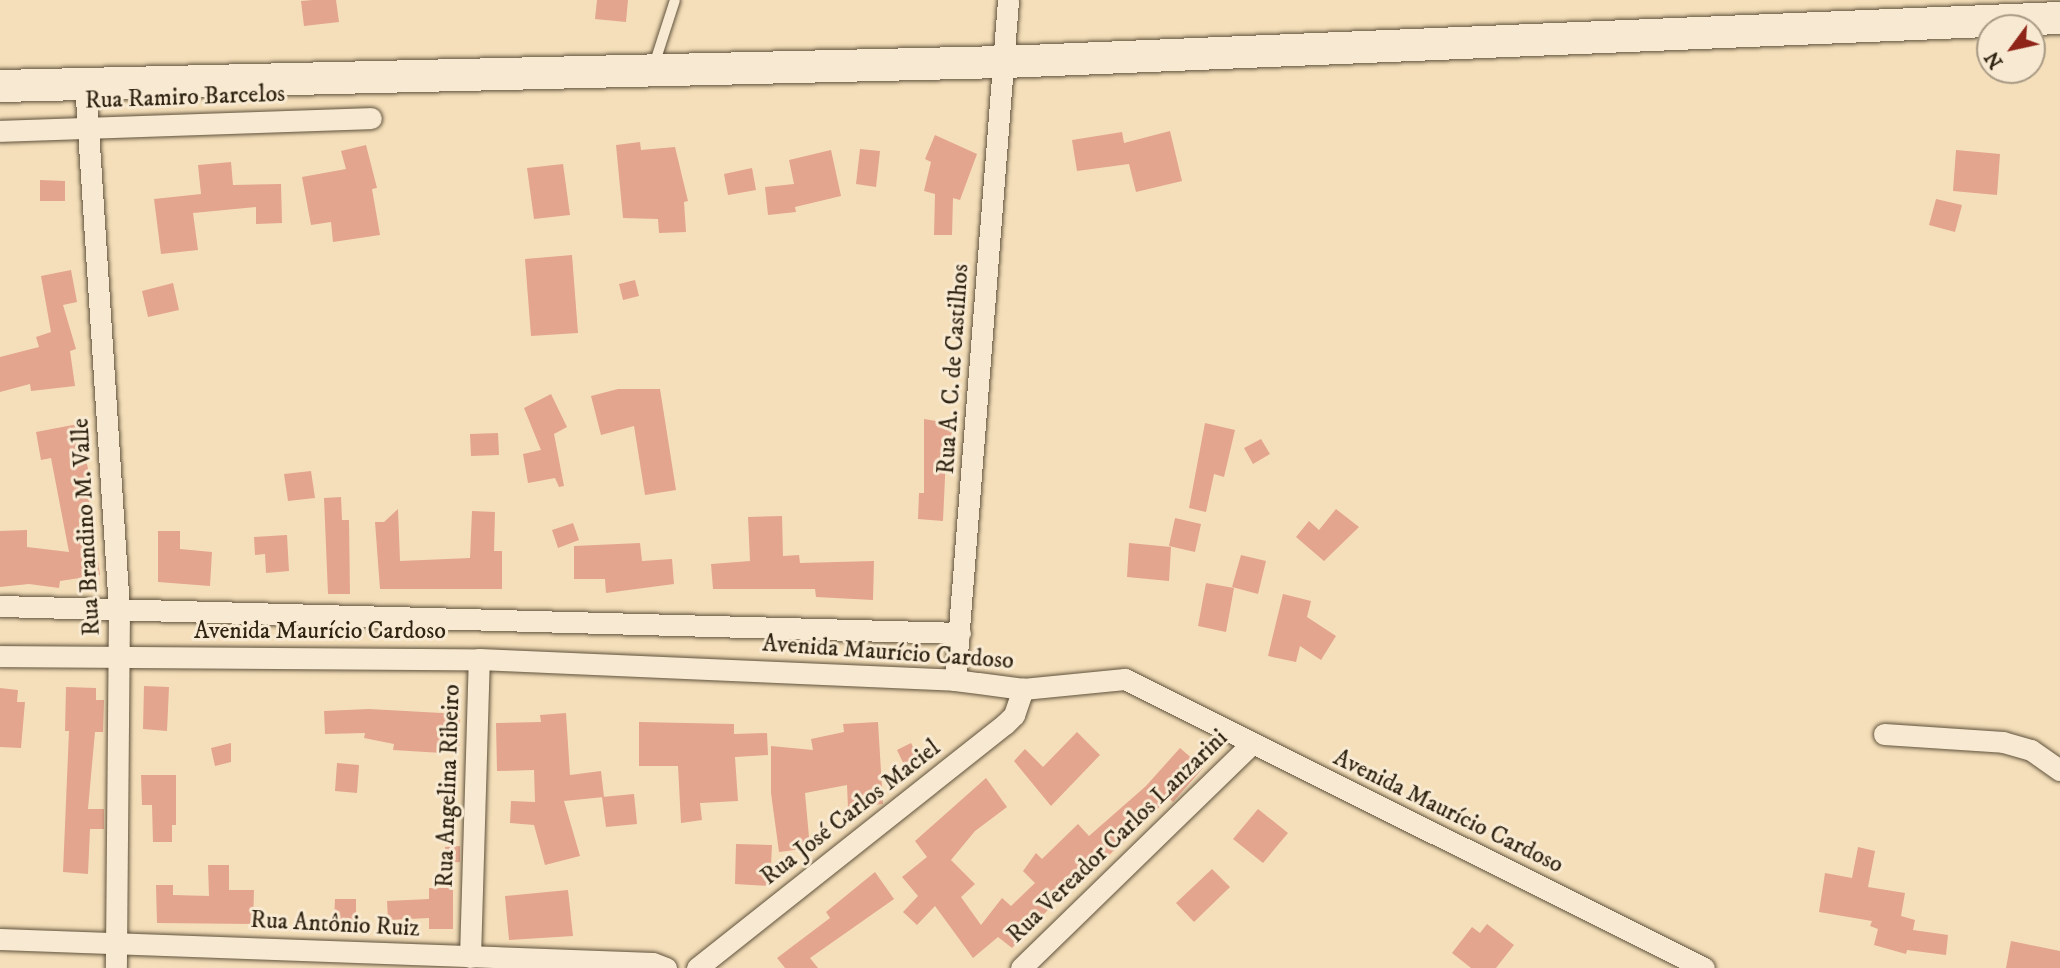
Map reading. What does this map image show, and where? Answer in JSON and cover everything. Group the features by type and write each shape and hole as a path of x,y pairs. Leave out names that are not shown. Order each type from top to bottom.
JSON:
{"main road":[{"path":"0,86 652,74 2060,18"}],"street":[{"name":"Rua A. C. de Castilhos","path":"955,680 1008,0"},
{"name":"Rua Brandino M. Valle","path":"85,83 119,608 116,968"},
{"name":"Rua Ramiro Barcelos","path":"0,131 371,118"},
{"name":"Avenida Maurício Cardoso","path":"0,606 960,633"},
{"name":"Avenida Maurício Cardoso","path":"0,656 120,659 479,659 955,680 1023,689 1125,679 1674,962 1704,968"},
{"name":"Rua Angelina Ribeiro","path":"470,957 479,659"},
{"name":"Rua José Carlos Maciel","path":"697,968 1005,724 1014,715 1023,689"},
{"path":"1884,734 2003,742 2031,750 2060,770"},
{"name":"Rua Vereador Carlos Lanzarini","path":"1021,968 1251,744"},
{"name":"Rua Antônio Ruiz","path":"0,939 116,941 653,963 666,968"}],"lane":[{"path":"652,74 675,0"}],"building":[{"path":"336,0 339,22 304,26 301,1"},
{"path":"597,0 628,0 626,22 595,19"},
{"path":"1170,131 1182,181 1136,192 1129,164 1077,171 1072,140 1122,132 1124,143"},
{"path":"935,135 977,154 960,200 953,198 952,235 934,235 935,194 924,191 931,162 925,159"},
{"path":"640,142 641,150 675,147 688,201 684,202 686,232 659,233 658,219 623,218 616,145"},
{"path":"366,145 377,188 372,189 380,235 333,242 331,222 311,225 302,177 346,169 341,151"},
{"path":"860,149 880,151 876,187 856,184"},
{"path":"831,150 841,196 795,207 796,212 768,215 765,187 794,184 789,160"},
{"path":"1956,150 2000,154 1997,195 1953,191"},
{"path":"231,162 233,185 281,184 282,223 256,224 256,207 193,213 198,250 161,254 154,199 201,194 198,165"},
{"path":"563,164 570,215 534,219 527,168"},
{"path":"752,168 756,190 728,195 724,174"},
{"path":"40,180 65,181 65,201 40,201"},
{"path":"1936,199 1962,205 1955,232 1929,225"},
{"path":"572,255 578,333 531,336 525,259"},
{"path":"71,270 77,302 63,305 76,349 70,351 75,386 31,391 30,384 0,392 0,357 39,347 36,337 51,332 41,276"},
{"path":"635,280 639,296 623,300 619,284"},
{"path":"173,283 179,310 148,317 142,291"},
{"path":"618,389 660,389 676,490 645,495 634,426 601,435 591,396"},
{"path":"551,394 567,427 554,434 564,486 559,487 555,478 528,483 523,454 541,450 524,408"},
{"path":"924,419 954,424 946,456 943,521 918,519 919,493 924,493"},
{"path":"1205,423 1235,430 1224,477 1214,474 1206,512 1189,508"},
{"path":"78,424 93,491 88,492 100,575 60,581 59,588 29,584 0,587 0,531 27,530 27,547 69,552 51,458 41,460 36,432"},
{"path":"498,433 499,455 471,456 470,434"},
{"path":"1261,439 1270,454 1253,464 1244,448"},
{"path":"311,471 315,498 288,501 284,474"},
{"path":"341,497 342,520 349,520 350,594 328,594 324,498"},
{"path":"398,509 400,561 470,558 472,511 495,512 494,551 502,551 502,589 380,589 375,522 384,522"},
{"path":"1336,509 1359,527 1324,561 1296,537 1309,521 1319,530"},
{"path":"782,516 783,556 799,555 800,563 874,561 873,600 816,597 815,589 713,589 711,564 750,561 748,517"},
{"path":"1175,518 1201,524 1195,552 1169,546"},
{"path":"573,523 579,540 558,548 552,530"},
{"path":"158,531 180,531 180,549 212,552 210,586 158,582"},
{"path":"287,535 289,571 266,573 265,554 255,555 254,537"},
{"path":"640,543 642,561 672,559 674,584 606,593 605,579 574,579 574,546"},
{"path":"1129,543 1171,547 1169,581 1127,577"},
{"path":"1241,555 1266,561 1258,594 1232,587"},
{"path":"1206,583 1234,588 1226,632 1198,626"},
{"path":"1283,594 1311,601 1307,617 1336,636 1321,660 1300,646 1296,662 1268,656"},
{"path":"144,686 169,687 167,731 143,729"},
{"path":"66,687 96,688 96,700 104,700 103,732 95,732 88,809 104,809 104,829 90,829 88,874 63,872 69,731 65,731"},
{"path":"0,688 18,690 17,702 25,702 21,748 0,747"},
{"path":"369,709 460,714 459,754 393,750 394,744 364,738 365,733 325,734 324,711"},
{"path":"566,713 570,775 601,771 604,797 564,801 580,856 545,865 534,825 510,823 511,801 535,802 534,770 497,771 496,723 541,722 540,715"},
{"path":"639,722 734,724 734,734 767,733 768,755 735,757 738,801 700,803 702,820 681,823 678,766 639,766"},
{"path":"878,722 883,804 848,808 847,785 805,793 810,848 779,852 771,793 771,746 813,750 811,739 844,732 843,724"},
{"path":"1077,732 1100,755 1051,806 1014,761 1025,749 1043,767"},
{"path":"231,743 231,762 215,766 211,748"},
{"path":"911,743 921,764 907,771 897,750"},
{"path":"1180,748 1203,768 1173,802 1169,798 1084,879 1080,876 1012,948 998,937 973,958 935,906 917,925 903,912 918,896 902,877 927,857 915,841 986,778 1007,807 975,831 951,860 975,884 961,897 981,925 1002,898 1011,906 1035,883 1023,871 1036,853 1042,859 1078,824 1089,836 1146,786"},
{"path":"337,763 359,765 357,793 335,791"},
{"path":"141,775 176,775 176,825 172,825 172,842 153,842 152,805 142,805"},
{"path":"634,794 637,824 606,827 602,797"},
{"path":"1258,809 1288,833 1263,863 1233,839"},
{"path":"736,844 772,845 770,886 735,884"},
{"path":"460,846 460,862 446,863 445,847"},
{"path":"1858,847 1875,851 1868,887 1905,893 1901,916 1915,920 1913,930 1948,935 1946,955 1907,950 1906,954 1874,945 1878,929 1870,926 1872,921 1819,912 1825,873 1852,878"},
{"path":"208,865 229,865 229,890 254,890 253,924 157,923 156,885 173,885 173,895 209,896"},
{"path":"1212,869 1230,887 1194,922 1176,903"},
{"path":"875,872 894,899 810,958 818,968 785,968 777,958 830,918 826,912"},
{"path":"429,888 453,888 453,929 429,929 429,918 388,920 387,901 429,899"},
{"path":"568,890 573,936 509,940 505,896"},
{"path":"335,899 356,899 356,922 334,921"},
{"path":"1487,924 1514,945 1496,968 1471,968 1452,953 1472,927 1480,933"},
{"path":"2011,941 2060,951 2060,968 2006,968"}]}
